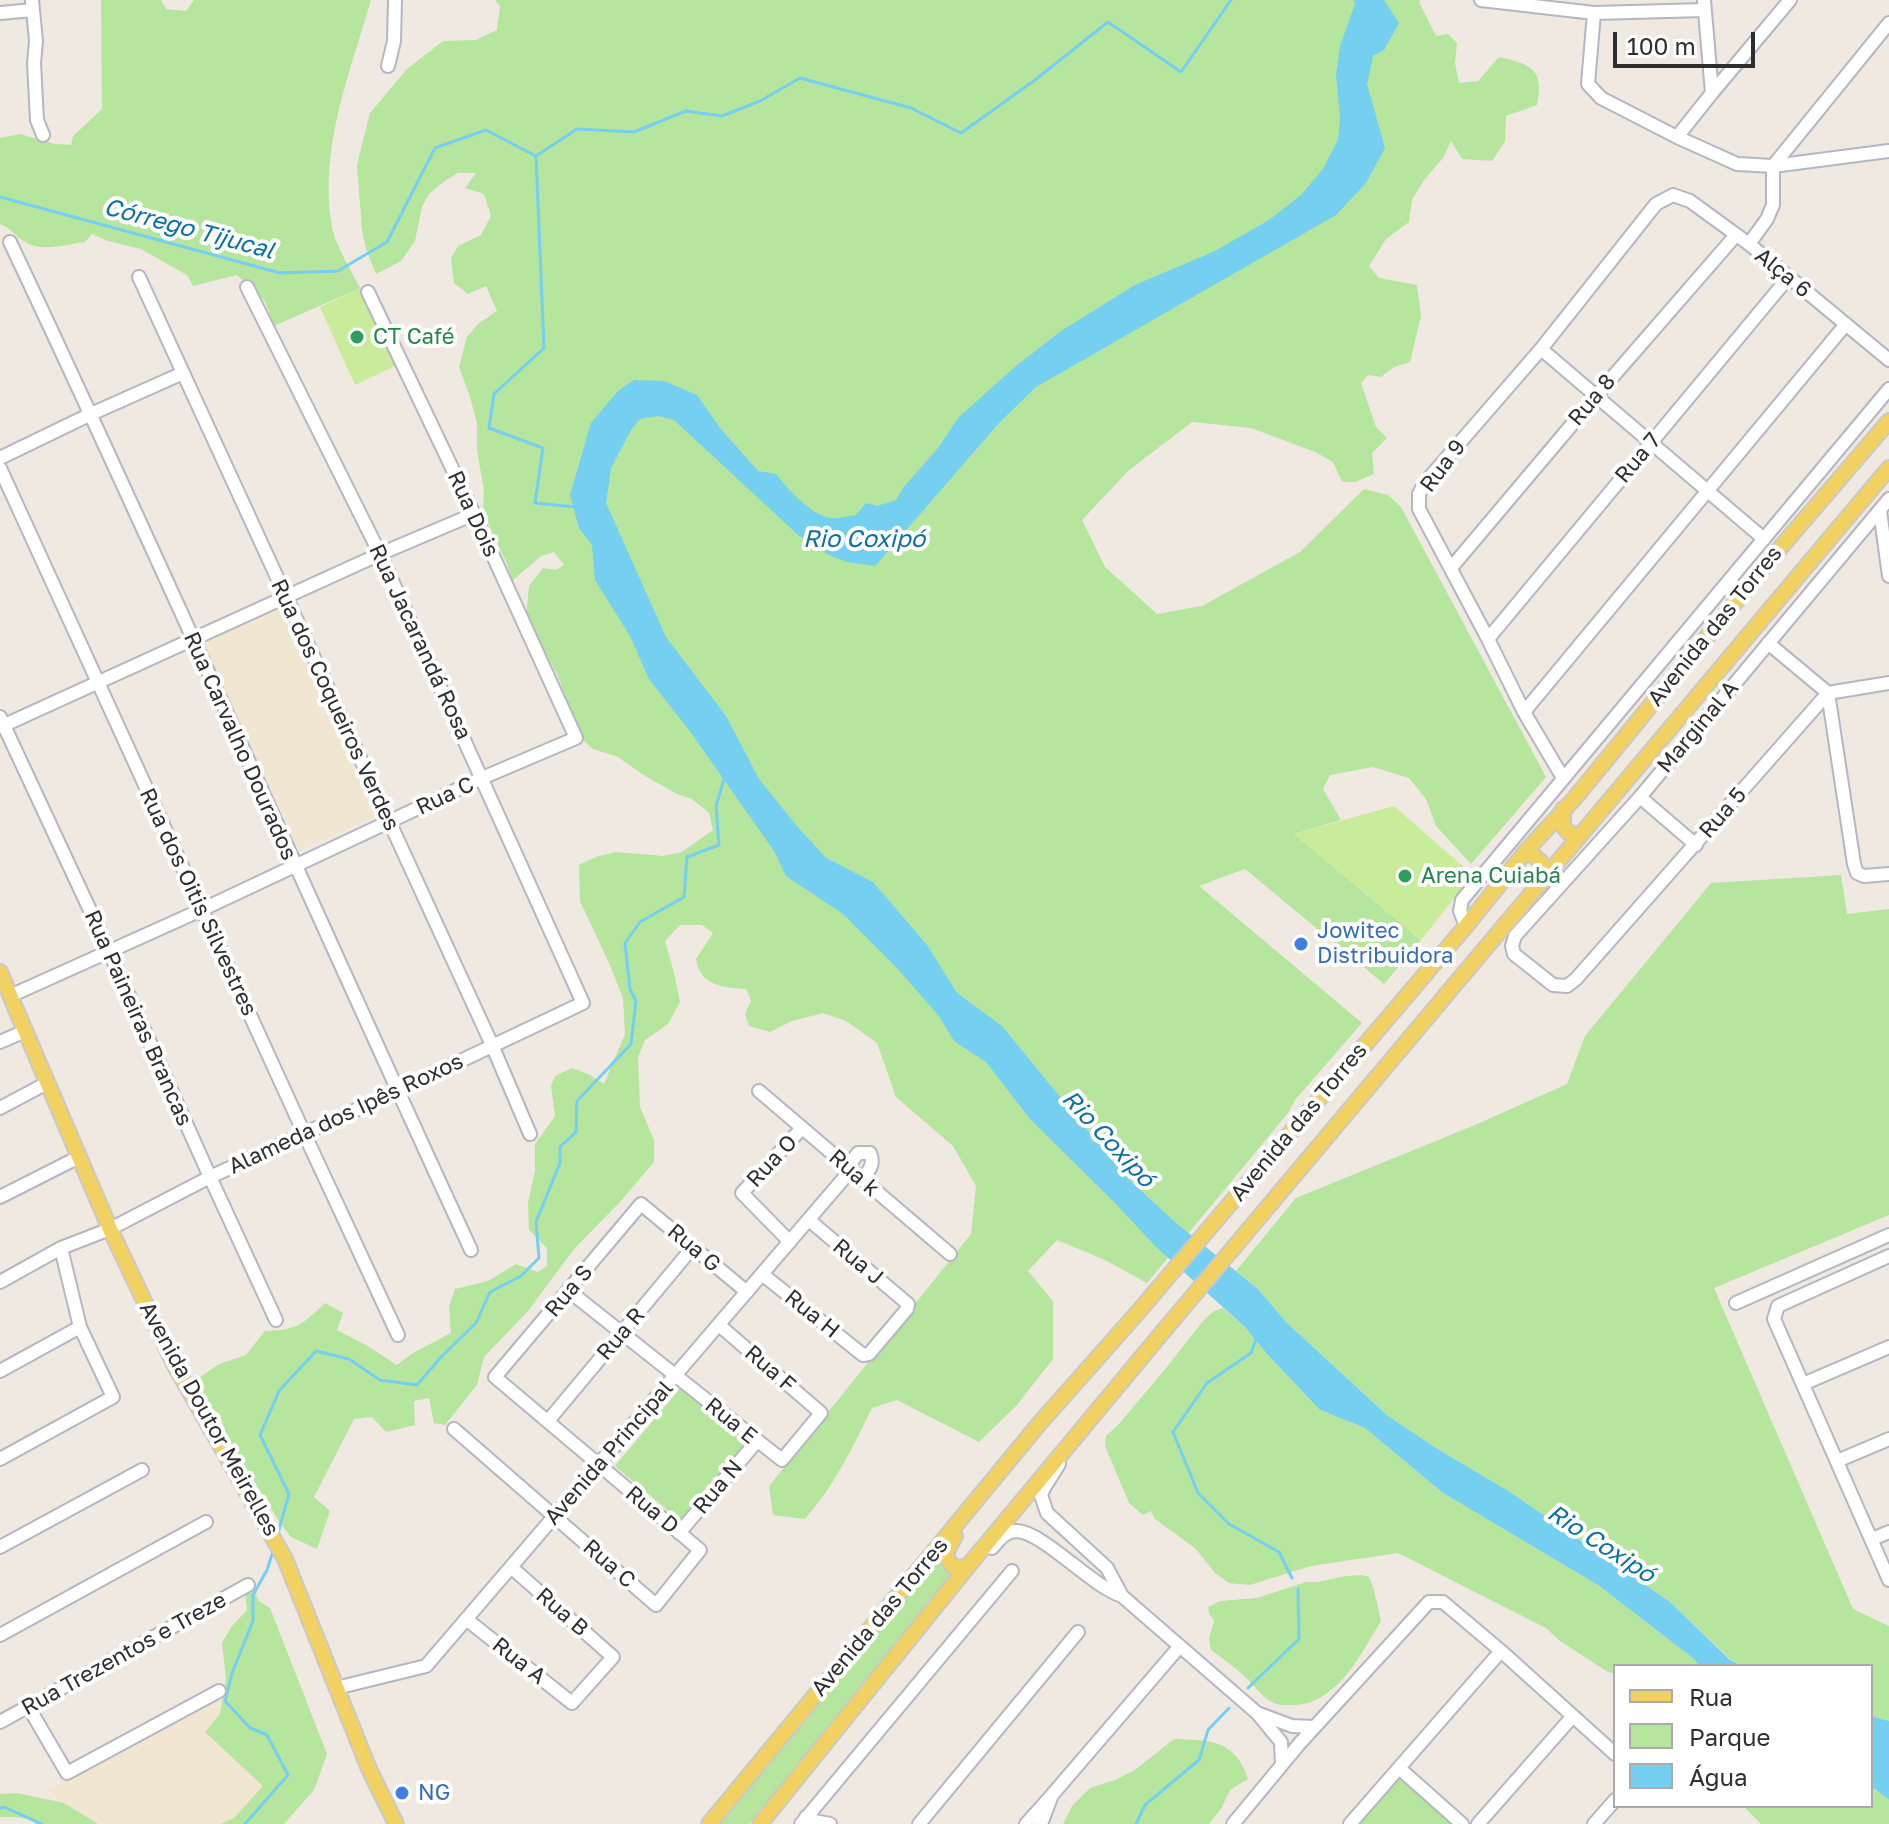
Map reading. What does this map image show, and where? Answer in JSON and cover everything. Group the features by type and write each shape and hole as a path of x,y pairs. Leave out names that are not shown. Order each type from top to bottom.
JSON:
{"main road":[{"name":"Avenida das Torres","path":"709,1824 1039,1424 1466,926 1889,421"},
{"name":"Avenida das Torres","path":"760,1824 1161,1334 1889,468"},
{"path":"1563,809 1563,826 1579,837"},
{"path":"1527,850 1536,856 1548,875"},
{"name":"Avenida Doutor Meirelles","path":"0,972 110,1229 174,1364 285,1559 369,1769 396,1824"},
{"path":"969,1565 955,1568 948,1561 946,1553 951,1542 1006,1476 1039,1424"}],"street":[{"path":"388,66 394,41 395,0"},
{"path":"1481,0 1594,13 1623,6 1704,5 1712,93"},
{"path":"1677,137 1790,0"},
{"path":"0,13 32,5 36,41 37,120 43,135"},
{"path":"1594,13 1588,84 1601,98 1677,137 1737,164 1773,166 1889,151"},
{"path":"1749,244 1773,205 1773,166 1889,23"},
{"name":"Alça 6","path":"1673,195 1690,201 1749,244 1889,360"},
{"name":"Rua 9","path":"1563,778 1524,712 1419,509 1419,494 1424,484 1541,349 1656,204 1673,195"},
{"name":"Rua 8","path":"1451,568 1736,235"},
{"name":"Rua Carvalho Dourados","path":"10,242 471,1250"},
{"name":"Rua dos Coqueiros Verdes","path":"139,277 530,1134"},
{"name":"Rua 7","path":"1488,639 1788,278"},
{"name":"Rua Jacarandá Rosa","path":"247,287 380,554 583,1003"},
{"name":"Rua Dois","path":"368,292 576,738"},
{"path":"1524,712 1846,324"},
{"path":"1541,349 1764,539"},
{"path":"0,458 183,373"},
{"path":"1466,926 1460,911 1462,900 1889,389"},
{"name":"Rua dos Oitis Silvestres","path":"0,468 398,1335"},
{"name":"Marginal A","path":"1576,979 1567,986 1553,985 1514,954 1512,946 1515,936 1640,797 1889,499"},
{"path":"1880,511 1889,576"},
{"path":"1,723 193,641 474,514"},
{"path":"1768,643 1828,693 1857,873 1864,876 1889,874"},
{"path":"1828,693 1889,683"},
{"name":"Rua 5","path":"1576,979 1828,693"},
{"name":"Rua Paineiras Brancas","path":"1,723 109,951 276,1320"},
{"name":"Rua C","path":"10,996 482,778 576,738"},
{"path":"1640,797 1696,845"},
{"name":"Alameda dos Ipês Roxos","path":"0,1282 61,1248 110,1229 210,1177 583,1003"},
{"path":"0,1042 25,1031"},
{"path":"0,1108 47,1083"},
{"name":"Rua k","path":"759,1091 950,1254"},
{"name":"Rua O","path":"790,1242 742,1193 802,1128"},
{"path":"850,1169 858,1153 870,1153 872,1165 863,1180"},
{"path":"0,1197 79,1157"},
{"name":"Avenida Principal","path":"336,1688 426,1666 850,1169"},
{"name":"Rua G","path":"641,1204 747,1292"},
{"name":"Rua S","path":"495,1377 641,1204"},
{"name":"Rua J","path":"809,1220 908,1304 869,1354 863,1355"},
{"path":"1736,1303 1889,1235"},
{"name":"Rua R","path":"548,1421 693,1247"},
{"path":"0,1459 113,1397 80,1327 61,1248"},
{"path":"1889,1256 1778,1306 1774,1319 1889,1580"},
{"name":"Rua H","path":"762,1274 863,1355"},
{"name":"Rua E","path":"569,1291 782,1460"},
{"name":"Rua F","path":"719,1325 821,1413 782,1460"},
{"path":"0,1371 80,1327"},
{"path":"1803,1384 1889,1347"},
{"name":"Rua D","path":"495,1377 700,1550"},
{"name":"Rua C","path":"454,1429 656,1605 700,1550"},
{"path":"1837,1461 1889,1439"},
{"name":"Rua N","path":"679,1533 757,1441"},
{"path":"1073,1441 1041,1495 1045,1510 1107,1568 1122,1596 1257,1713 1281,1742 1282,1764"},
{"path":"0,1547 142,1470"},
{"path":"0,1635 206,1522"},
{"path":"969,1565 984,1557 1004,1535 1019,1531 1042,1542 1108,1591 1122,1596"},
{"path":"1872,1539 1889,1532"},
{"name":"Rua B","path":"511,1567 613,1657 572,1703"},
{"path":"803,1820 1012,1571"},
{"name":"Rua Trezentos e Treze","path":"0,1722 248,1585"},
{"path":"1233,1824 1314,1727 1429,1602 1443,1602 1613,1752"},
{"name":"Rua A","path":"466,1619 572,1703"},
{"path":"919,1824 1078,1632"},
{"path":"1026,1824 1180,1646"},
{"path":"1350,1824 1501,1651"},
{"path":"29,1708 67,1773 219,1691"},
{"path":"1257,1713 1292,1726 1314,1727"},
{"path":"1478,1824 1573,1716"},
{"path":"1399,1768 1462,1824"},
{"path":"1041,1824 1052,1795"},
{"path":"1594,1824 1613,1802"},
{"path":"803,1820 830,1824"}],"shaded area":[{"path":"278,607 376,815 300,851 202,643"},
{"path":"218,1698 278,1780 238,1824 87,1824 67,1811 48,1789"}],"green space":[{"path":"101,0 161,0 166,9 186,11 194,0 371,0 338,112 329,169 332,227 360,288 274,326 265,301 237,275 193,286 187,275 141,249 92,234 85,242 55,247 33,246 0,224 0,138 20,134 71,145 73,136 102,109"},
{"path":"495,0 1421,0 1419,2 1436,36 1448,34 1457,43 1455,63 1459,83 1478,81 1499,57 1519,62 1533,70 1539,83 1537,105 1506,116 1505,141 1492,161 1462,159 1451,141 1443,158 1412,200 1409,222 1386,239 1369,266 1379,278 1417,285 1421,316 1410,362 1394,367 1381,377 1368,375 1361,383 1376,427 1387,438 1372,453 1374,474 1355,482 1342,482 1333,462 1315,452 1251,428 1192,422 1128,471 1082,520 1105,567 1157,614 1202,606 1300,552 1364,489 1388,495 1401,507 1546,777 1471,864 1436,826 1426,799 1409,778 1373,767 1330,775 1323,789 1341,820 1294,834 1421,940 1384,984 1245,869 1199,886 1362,1023 1295,1100 1288,1113 1147,1283 1105,1260 1057,1240 1028,1271 1053,1301 1053,1359 1016,1406 979,1442 897,1400 872,1408 834,1480 805,1519 773,1515 769,1486 971,1234 976,1186 953,1146 896,1097 877,1043 846,1021 823,1013 792,1021 770,1032 749,1026 745,1014 751,1001 746,989 714,984 699,968 696,959 713,933 702,925 680,925 665,941 680,1002 668,1024 645,1040 638,1057 640,1107 654,1140 654,1162 574,1249 528,1311 484,1357 477,1385 445,1425 434,1423 429,1398 414,1401 415,1425 386,1432 372,1417 354,1419 314,1497 330,1511 317,1549 291,1537 280,1523 227,1437 220,1415 204,1403 193,1382 219,1364 246,1355 265,1331 298,1325 325,1303 343,1313 337,1330 397,1365 451,1333 449,1306 455,1289 488,1281 516,1264 538,1272 547,1266 547,1248 529,1230 528,1203 535,1171 535,1144 555,1116 551,1086 555,1076 572,1068 604,1084 625,1034 623,998 580,901 579,865 615,852 663,856 682,852 713,830 709,813 692,799 677,794 618,757 593,749 583,740 557,674 526,617 529,586 543,568 556,570 564,565 554,552 541,556 512,581 483,512 484,490 477,451 477,423 459,367 467,337 478,324 497,311 486,286 468,294 454,283 451,258 458,246 481,235 491,216 484,194 465,188 476,173 458,173 429,194 422,207 415,241 401,261 376,274 366,249 357,165 370,113 407,69 443,41 476,40 497,30 500,6"},
{"name":"CT Café","path":"360,288 395,366 355,385 320,307"},
{"name":"Arena Cuiabá","path":"1394,806 1466,869 1467,882 1421,940 1294,834"},
{"path":"1841,875 1847,914 1889,909 1889,1215 1714,1288 1853,1609 1889,1626 1889,1721 1873,1717 1873,1664 1738,1664 1730,1659 1670,1602 1510,1492 1388,1416 1287,1323 1258,1289 1236,1271 1296,1198 1567,1084 1585,1036 1711,883"},
{"path":"1223,1308 1245,1327 1320,1410 1365,1428 1443,1493 1598,1585 1698,1664 1613,1664 1613,1673 1608,1672 1560,1641 1546,1628 1398,1553 1311,1566 1250,1585 1229,1583 1215,1573 1196,1549 1155,1519 1151,1511 1143,1515 1129,1503 1105,1446 1106,1436 1214,1311"},
{"path":"682,1386 747,1446 684,1524 615,1466"},
{"path":"942,1556 955,1575 749,1824 717,1824"},
{"path":"1362,1575 1369,1577 1381,1621 1356,1663 1334,1688 1321,1697 1306,1703 1287,1705 1273,1702 1211,1650 1209,1638 1214,1621 1208,1607 1220,1601 1257,1598 1306,1582"},
{"path":"251,1588 260,1602 270,1608 327,1754 314,1790 284,1824 221,1824 234,1818 263,1786 205,1732 220,1714 226,1679 222,1643 247,1610 245,1591"},
{"path":"1174,1739 1220,1745 1229,1749 1243,1766 1248,1779 1230,1790 1209,1824 1063,1824 1072,1806 1090,1788 1135,1770"},
{"path":"1403,1779 1452,1824 1352,1824 1394,1780"},
{"path":"1873,1788 1889,1800 1889,1824 1761,1824 1745,1808 1873,1808"},
{"path":"17,1793 64,1803 98,1824 36,1824 24,1818 0,1817 0,1794"}],"water":[{"name":"Rio Coxipó","path":"1354,0 1384,0 1399,23 1384,50 1373,56 1367,84 1385,148 1366,183 1336,215 1036,387 999,423 875,566 847,562 829,555 798,535 674,420 658,416 640,419 631,430 611,468 606,503 666,637 726,716 759,779 826,858 873,882 927,945 957,993 1002,1026 1123,1174 1176,1223 1258,1289 1287,1323 1388,1416 1510,1492 1670,1602 1738,1664 1698,1664 1598,1585 1443,1493 1365,1428 1320,1410 1245,1327 1156,1247 1030,1119 986,1062 954,1041 939,1016 896,967 843,914 786,876 774,851 692,734 649,679 630,636 595,580 592,545 579,528 570,495 591,423 618,391 634,380 664,381 697,395 720,428 758,471 776,474 800,500 823,516 856,515 866,503 877,506 896,500 959,417 1061,331 1135,285 1215,251 1269,220 1301,195 1323,169 1338,140 1340,118 1336,76 1340,46"},
{"path":"1873,1717 1889,1721 1889,1800 1873,1788"}],"waterway":[{"name":"Córrego Tijucal","path":"0,197 280,273 338,271 387,242 435,148 486,130 536,156 577,129 634,132 686,111 722,116 760,101 800,78 911,108 961,133 1108,22 1181,72 1231,0"},
{"name":"Córrego Tijucal","path":"536,156 544,348 494,394 489,428 543,448 535,503 576,507"},
{"path":"278,1533 289,1494 260,1435 279,1391 316,1351 349,1359 380,1380 417,1385 476,1323 490,1292 521,1276 539,1258 536,1222 560,1163 560,1147 576,1132 577,1101 631,1044 636,1001 630,989 625,943 640,922 684,897 687,857 719,845 716,806 725,776"},
{"path":"1256,1339 1251,1353 1207,1383 1173,1432 1198,1493 1229,1524 1279,1552 1292,1578"},
{"path":"245,1824 288,1775 267,1735 250,1728 225,1701 232,1673 253,1621 253,1595 267,1570 274,1548"},
{"path":"1248,1688 1299,1639 1298,1589"},
{"path":"1136,1824 1145,1805 1199,1760 1208,1730 1229,1708"},
{"path":"0,1808 42,1824"}],"place":[{"name":"CT Café","path":"357,337"},
{"name":"Arena Cuiabá","path":"1405,876"},
{"name":"Jowitec Distribuidora","path":"1301,944"},
{"name":"NG","path":"402,1793"}]}
